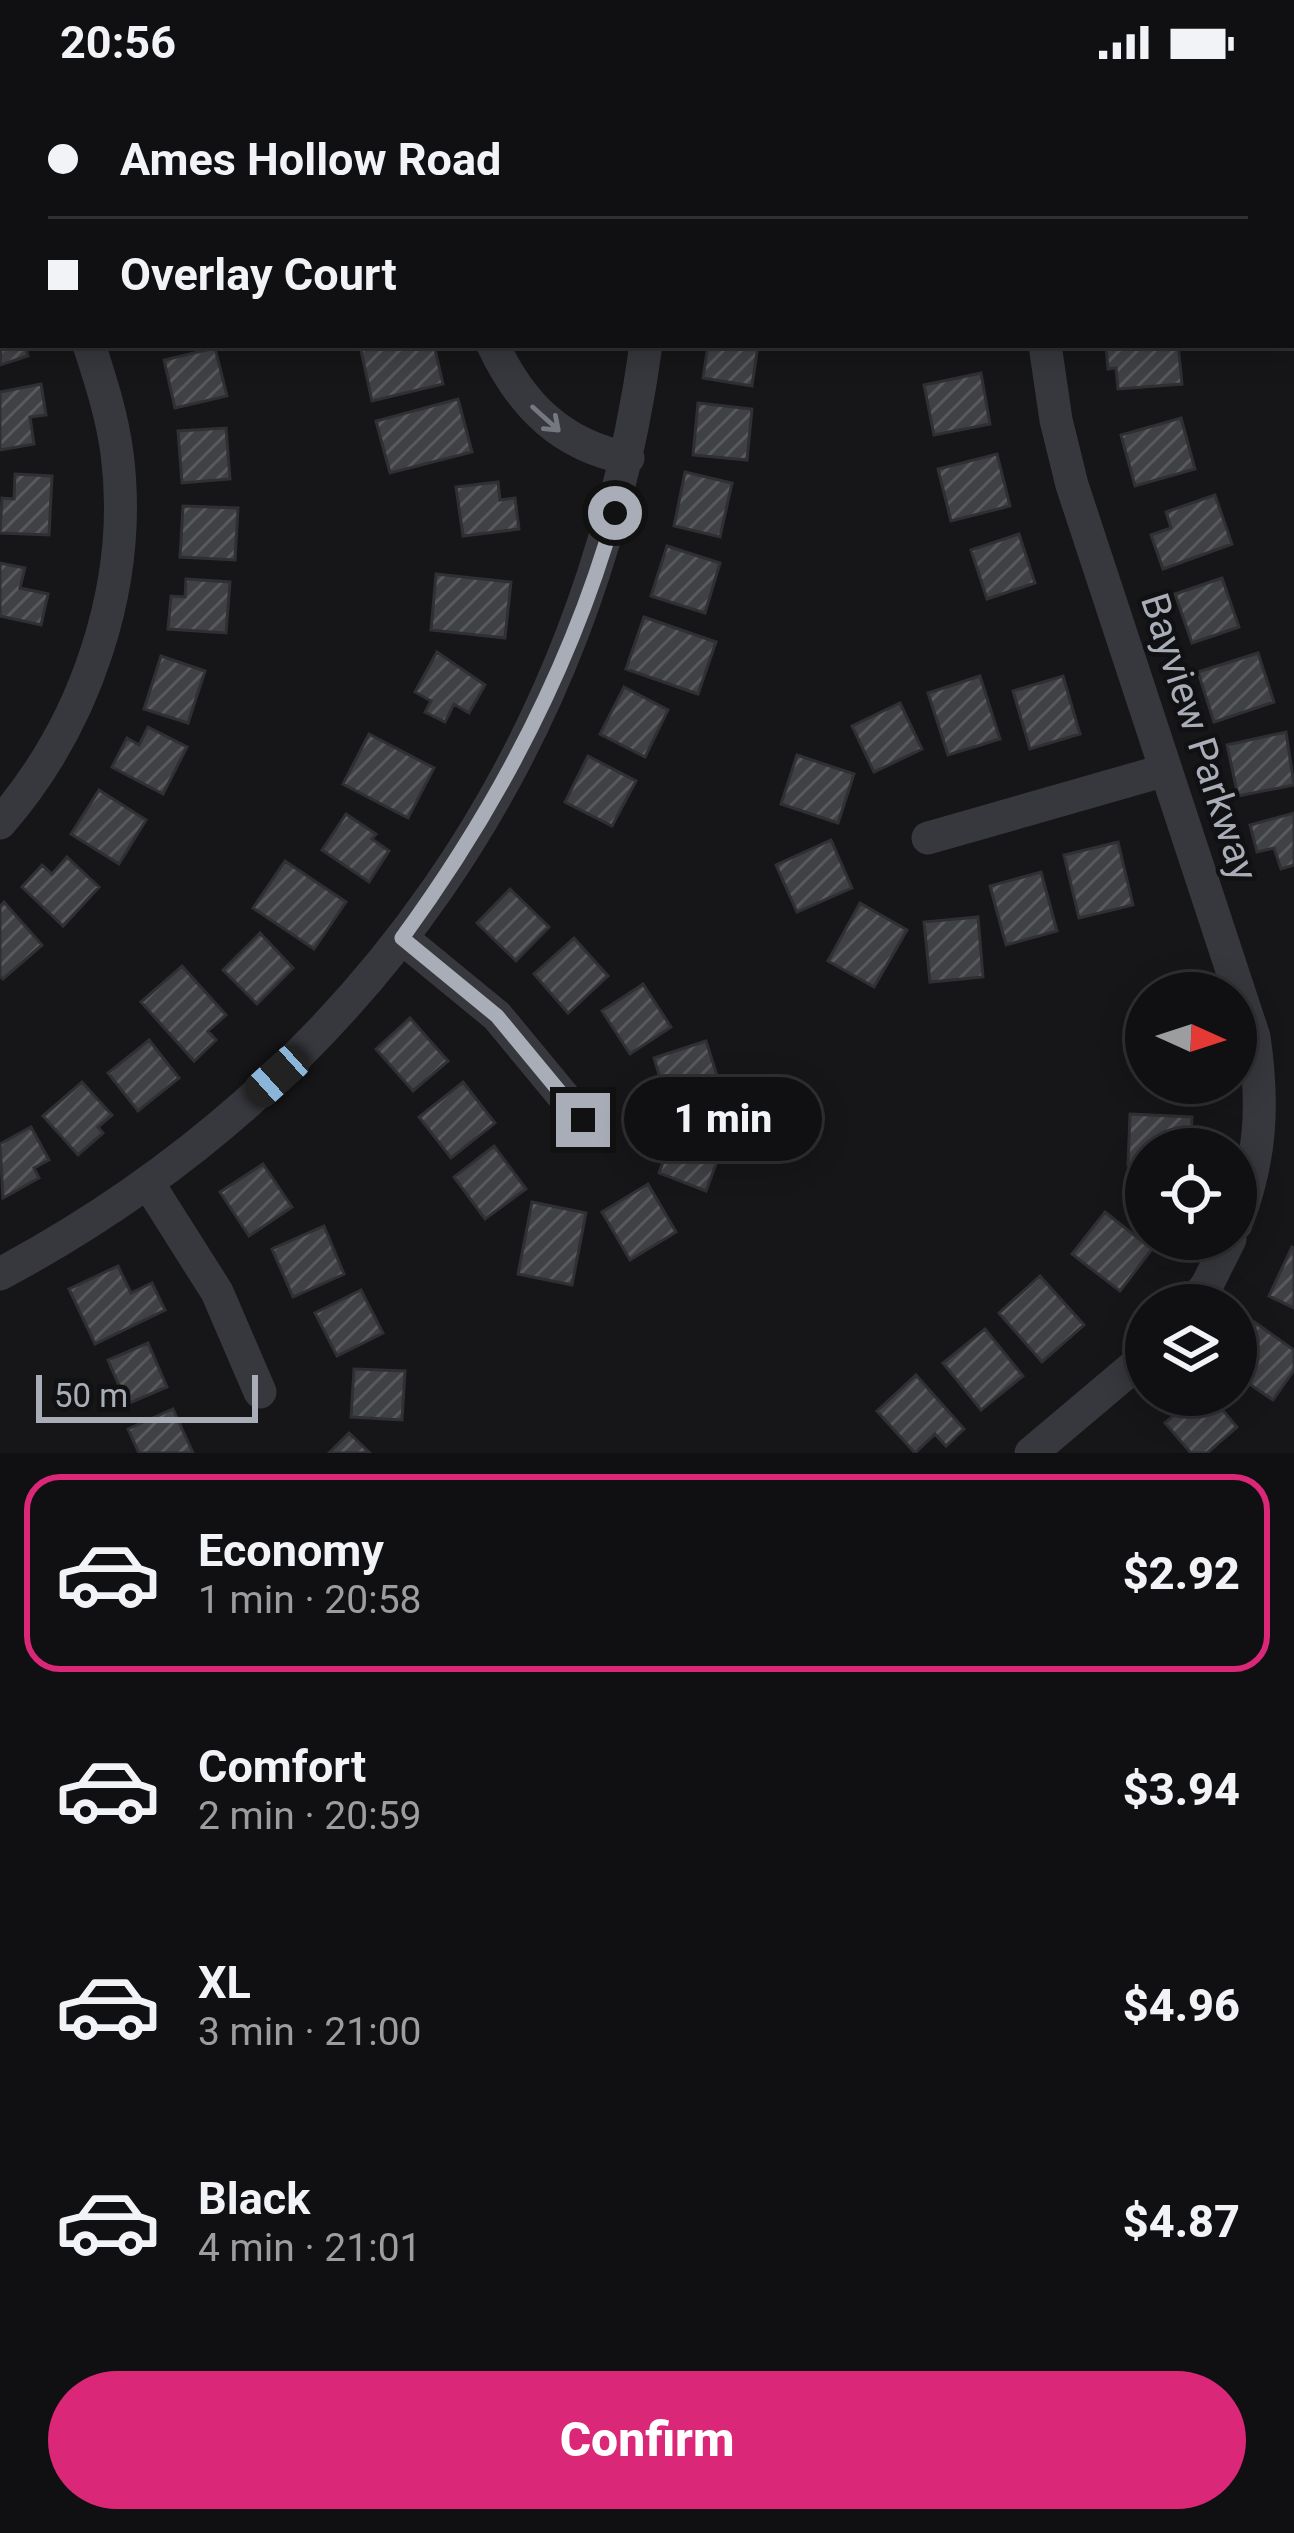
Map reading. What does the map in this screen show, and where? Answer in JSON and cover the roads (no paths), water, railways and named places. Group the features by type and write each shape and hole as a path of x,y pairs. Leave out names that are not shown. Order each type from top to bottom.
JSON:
{"street":[{"path":"0,823 35,778 88,677 114,576 120,518 117,456 108,404 90,348"},
{"path":"496,348 519,393 550,424 595,452 628,458"},
{"path":"0,1274 60,1242 219,1129 306,1049 402,938 480,824 542,710 589,596 628,458 646,348"},
{"name":"Bayview Parkway","path":"1045,348 1072,485 1255,1037 1260,1084 1257,1160"},
{"path":"928,838 1166,770"},
{"path":"402,938 497,1016 583,1120"},
{"path":"148,1183 217,1292 260,1392"},
{"path":"1031,1453 1125,1374"}]}
